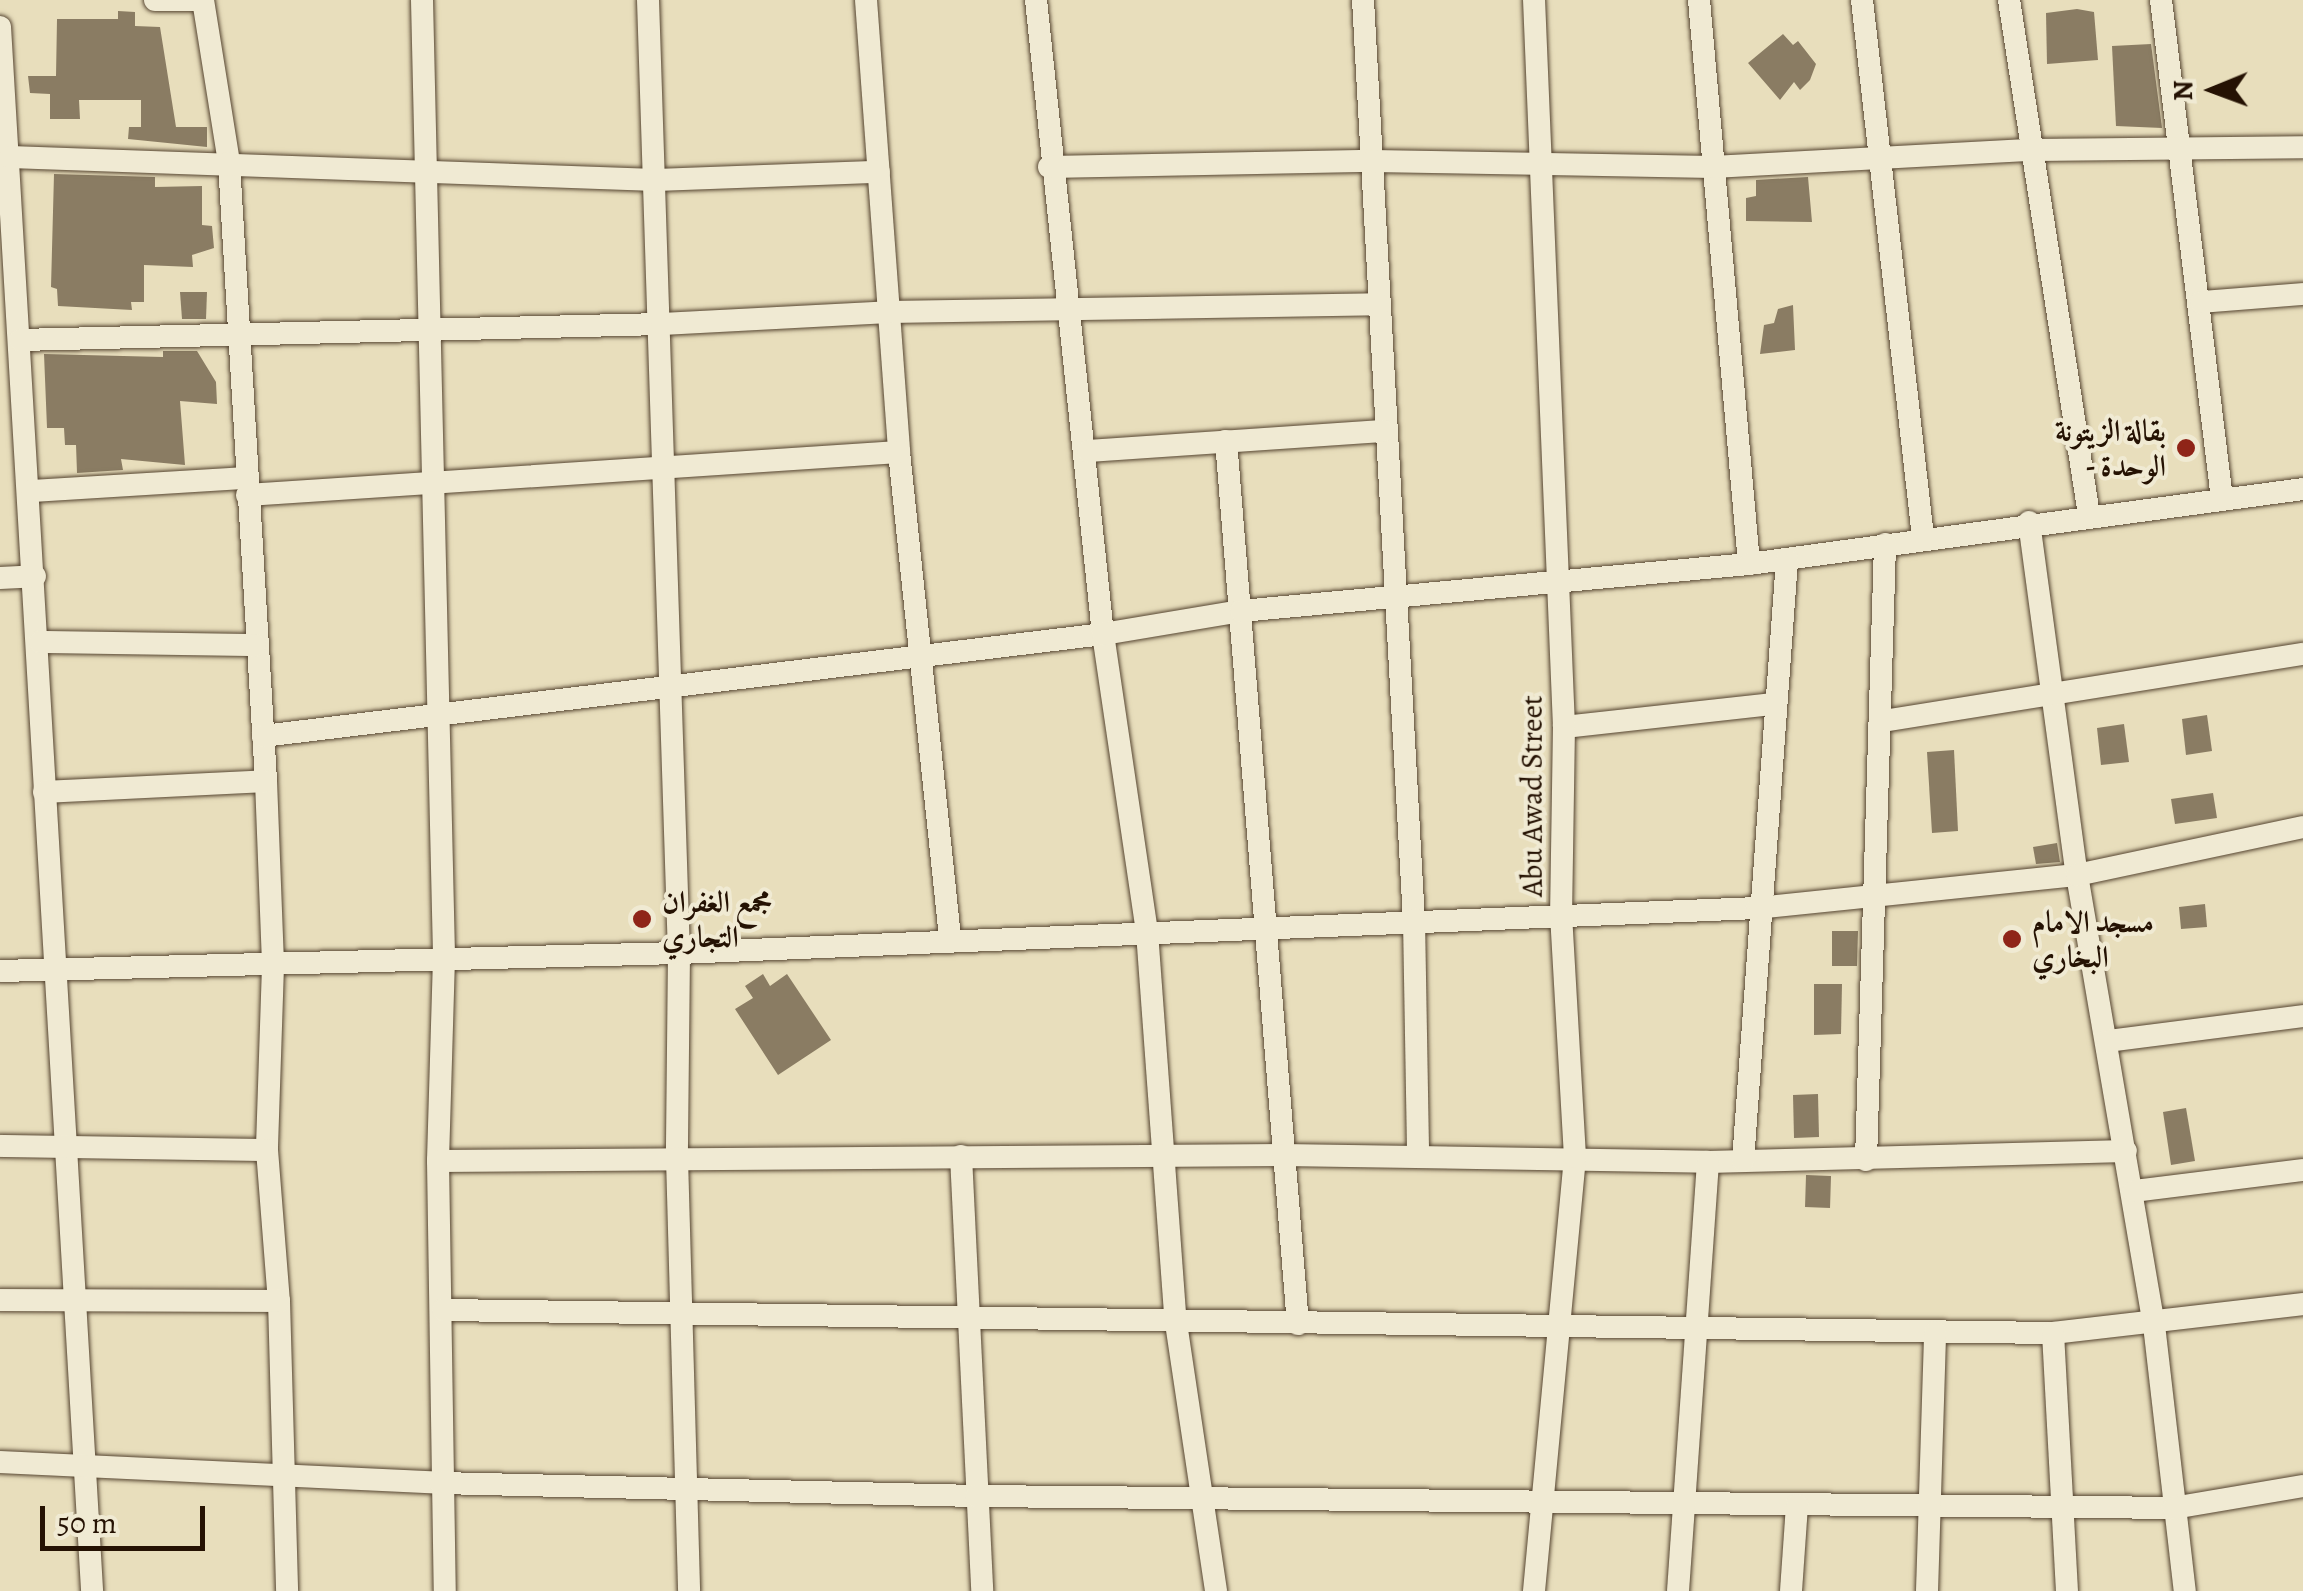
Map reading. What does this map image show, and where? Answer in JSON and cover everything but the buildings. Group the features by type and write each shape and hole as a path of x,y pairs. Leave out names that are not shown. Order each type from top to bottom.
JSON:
{"street":[{"path":"155,0 203,0 229,163 236,332 266,781 273,966 267,1150 279,1301 286,1591"},
{"path":"422,0 435,714 444,958 438,1161 444,1310 440,1483 445,1591"},
{"path":"648,0 662,324 679,954 677,1158 686,1318 689,1591"},
{"path":"866,0 899,452 950,940"},
{"path":"1036,0 1049,167 1088,451 1104,634 1146,932 1176,1323 1216,1591"},
{"path":"1363,0 1380,304 1382,430 1414,920 1418,1156"},
{"name":"Abu Awad Street","path":"1534,0 1560,578 1564,726 1561,917 1576,1157 1534,1591"},
{"path":"1699,0 1750,564"},
{"path":"1850,0 1887,0"},
{"path":"1862,0 1923,536"},
{"path":"2009,0 2089,514"},
{"path":"2160,0 2182,147 2222,499"},
{"path":"0,27 32,491 44,792 71,1146 92,1591"},
{"path":"1049,167 1372,161 1541,168 1712,167 2032,150 2303,148"},
{"path":"10,157 424,168 656,180 879,172"},
{"path":"2200,302 2303,294"},
{"path":"20,340 662,324 888,312 1380,304"},
{"path":"1088,451 1382,430"},
{"path":"1226,441 1298,1324"},
{"path":"32,491 432,486 899,452"},
{"path":"263,736 1104,634 1241,611 1560,578 1787,560 1923,536 2303,489"},
{"path":"2029,522 2077,875 2154,1325 2184,1591"},
{"path":"1866,1160 1878,896 1885,544"},
{"path":"1744,1161 1757,908 1787,560"},
{"path":"0,578 35,576"},
{"path":"40,642 256,645"},
{"path":"1883,721 2053,698 2303,654"},
{"path":"1564,726 1772,704"},
{"path":"44,792 266,781"},
{"path":"0,971 679,954 1266,924 1757,908 2077,875 2303,827"},
{"path":"2108,1042 2303,1016"},
{"path":"0,1146 267,1150"},
{"path":"438,1161 1282,1155 1708,1162 2126,1151"},
{"path":"961,1156 965,1319 982,1591"},
{"path":"1678,1591 1708,1162"},
{"path":"2134,1192 2303,1170"},
{"path":"0,1300 279,1301"},
{"path":"444,1310 686,1318 2053,1334 2154,1325 2303,1304"},
{"path":"1926,1591 1935,1332"},
{"path":"2053,1334 2067,1591"},
{"path":"0,1462 440,1483 976,1496 1545,1498 1797,1505 2064,1504 2173,1508 2303,1486"},
{"path":"1790,1591 1797,1505"}],"place":[{"name":"بقالة الزيتونة - الوحدة","path":"2186,448"},
{"name":"مجمع الغفران التجاري","path":"642,919"},
{"name":"مسجد الامام البخاري","path":"2012,939"}]}
